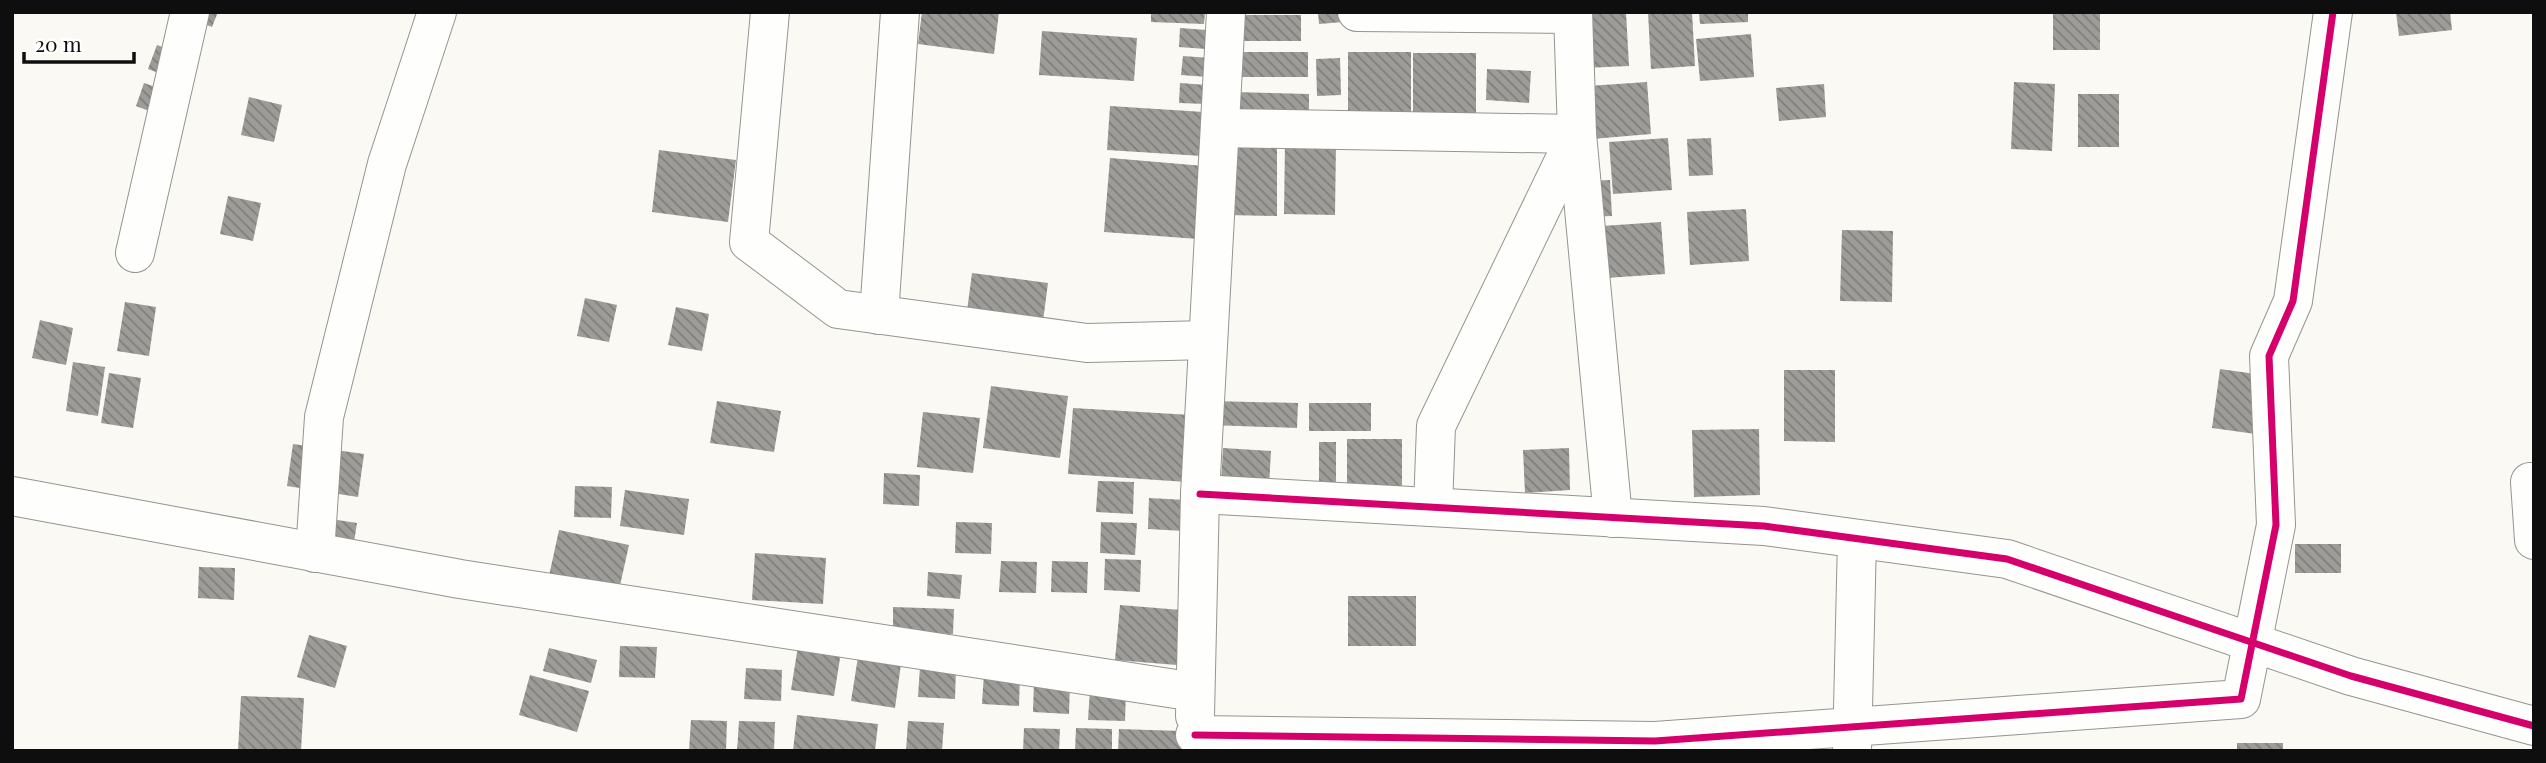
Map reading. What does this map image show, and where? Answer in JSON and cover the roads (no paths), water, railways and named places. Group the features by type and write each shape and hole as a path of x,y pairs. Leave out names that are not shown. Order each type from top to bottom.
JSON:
{"street":[{"path":"135,253 190,12"},
{"path":"315,553 324,417 387,164 437,12"},
{"path":"770,12 749,242 838,309 1087,343 1208,341"},
{"path":"879,315 900,12"},
{"path":"1226,12 1200,494 1195,743 1852,739 2241,699 2276,524 2269,356 2293,302 2333,12"},
{"path":"1357,12 1573,13 1577,134 1613,518"},
{"path":"1220,128 1577,134"},
{"path":"1433,508 1436,426 1577,134"},
{"path":"2530,482 2534,540"},
{"path":"1200,494 1764,526 2007,559 2351,676 2534,726"},
{"path":"12,496 460,579 1195,692"},
{"path":"1852,739 1857,539"}]}
